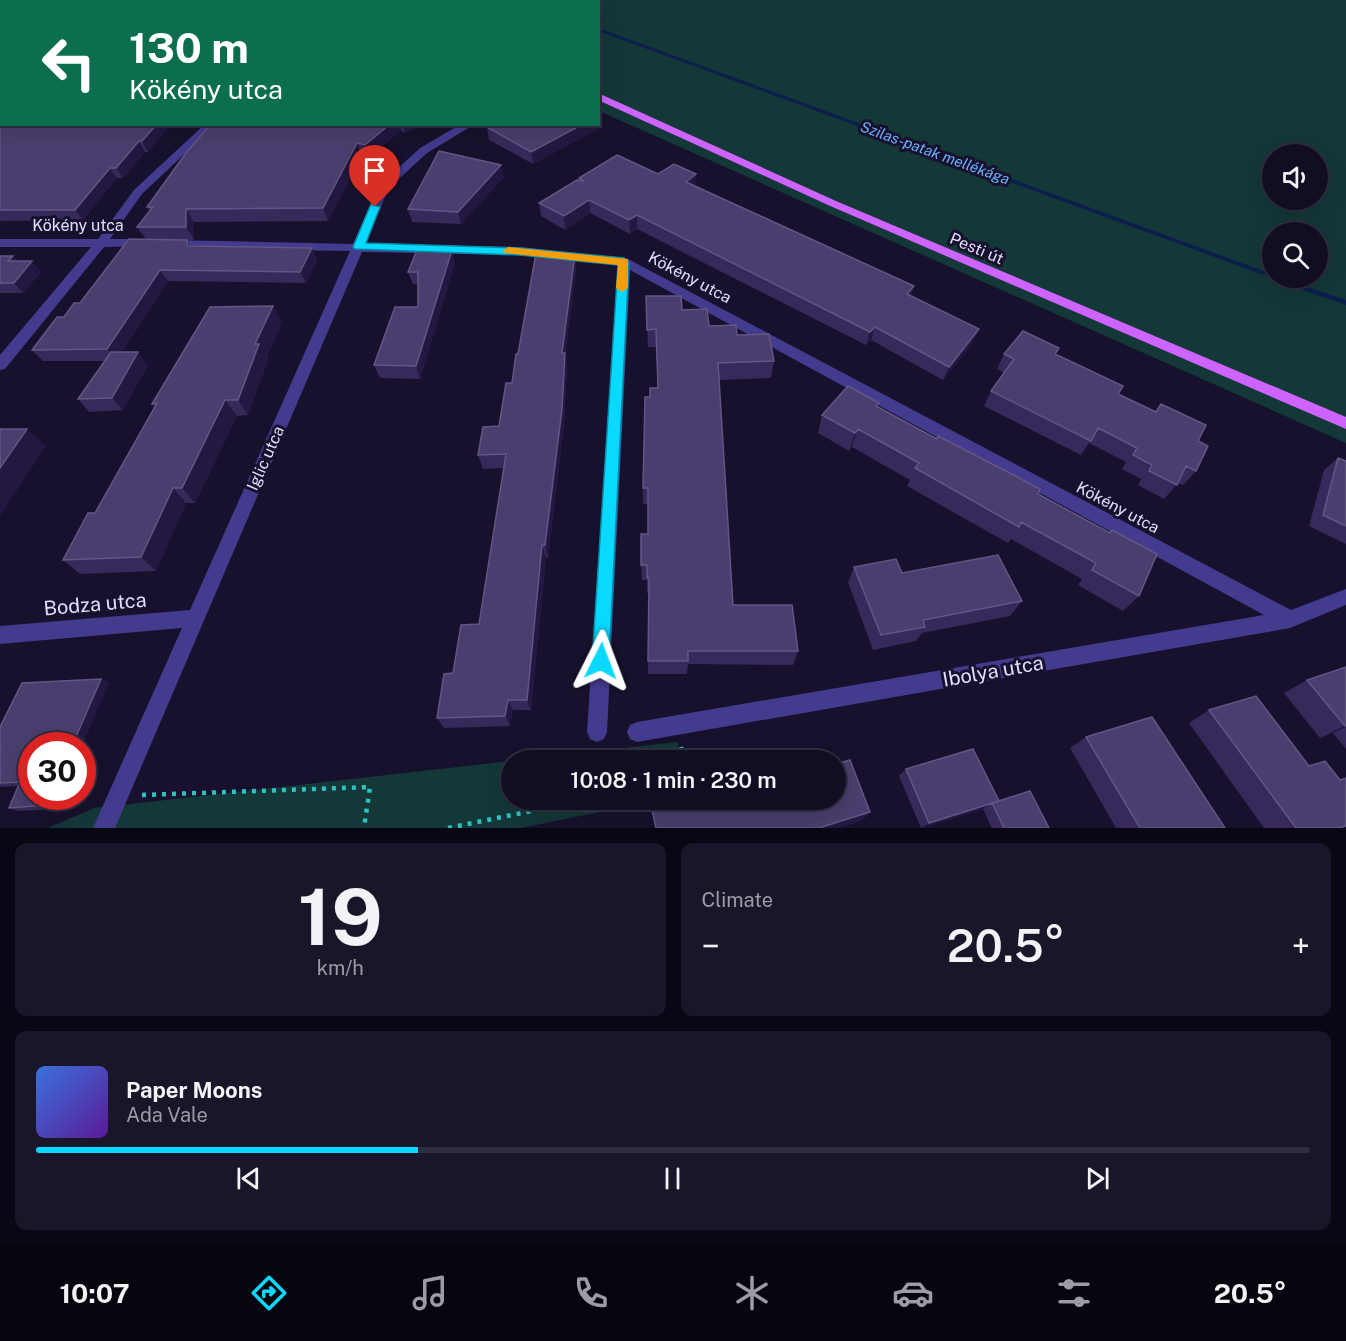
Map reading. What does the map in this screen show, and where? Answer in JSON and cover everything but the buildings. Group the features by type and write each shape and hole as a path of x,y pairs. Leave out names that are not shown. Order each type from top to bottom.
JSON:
{"main road":[{"name":"Pesti út","path":"600,97 864,217 1346,423"}],"street":[{"path":"0,365 101,243 138,192 209,126"},
{"name":"Iglic utca","path":"104,828 384,187 410,158 466,126"},
{"name":"Kökény utca","path":"0,243 520,251 624,262 1290,619"},
{"path":"597,732 624,262"},
{"name":"Ibolya utca","path":"637,732 1290,619 1346,597"},
{"name":"Bodza utca","path":"0,635 195,618"}],"path":[{"path":"118,795 370,787 364,828"},
{"path":"448,828 537,810"}],"green space":[{"path":"600,0 1346,0 1346,443 600,111"},
{"path":"678,742 678,750 607,750"},
{"path":"501,762 501,810 610,810 521,828 48,828 89,810 96,810 96,808"}],"waterway":[{"name":"Szilas-patak mellékága","path":"600,30 1262,272"},
{"name":"Szilas-patak mellékága","path":"1303,288 1346,303"}],"slow traffic":[{"path":"508,251 624,262 622,288"}],"route":[{"path":"375,207 359,247 520,251 624,262 601,661"}]}
